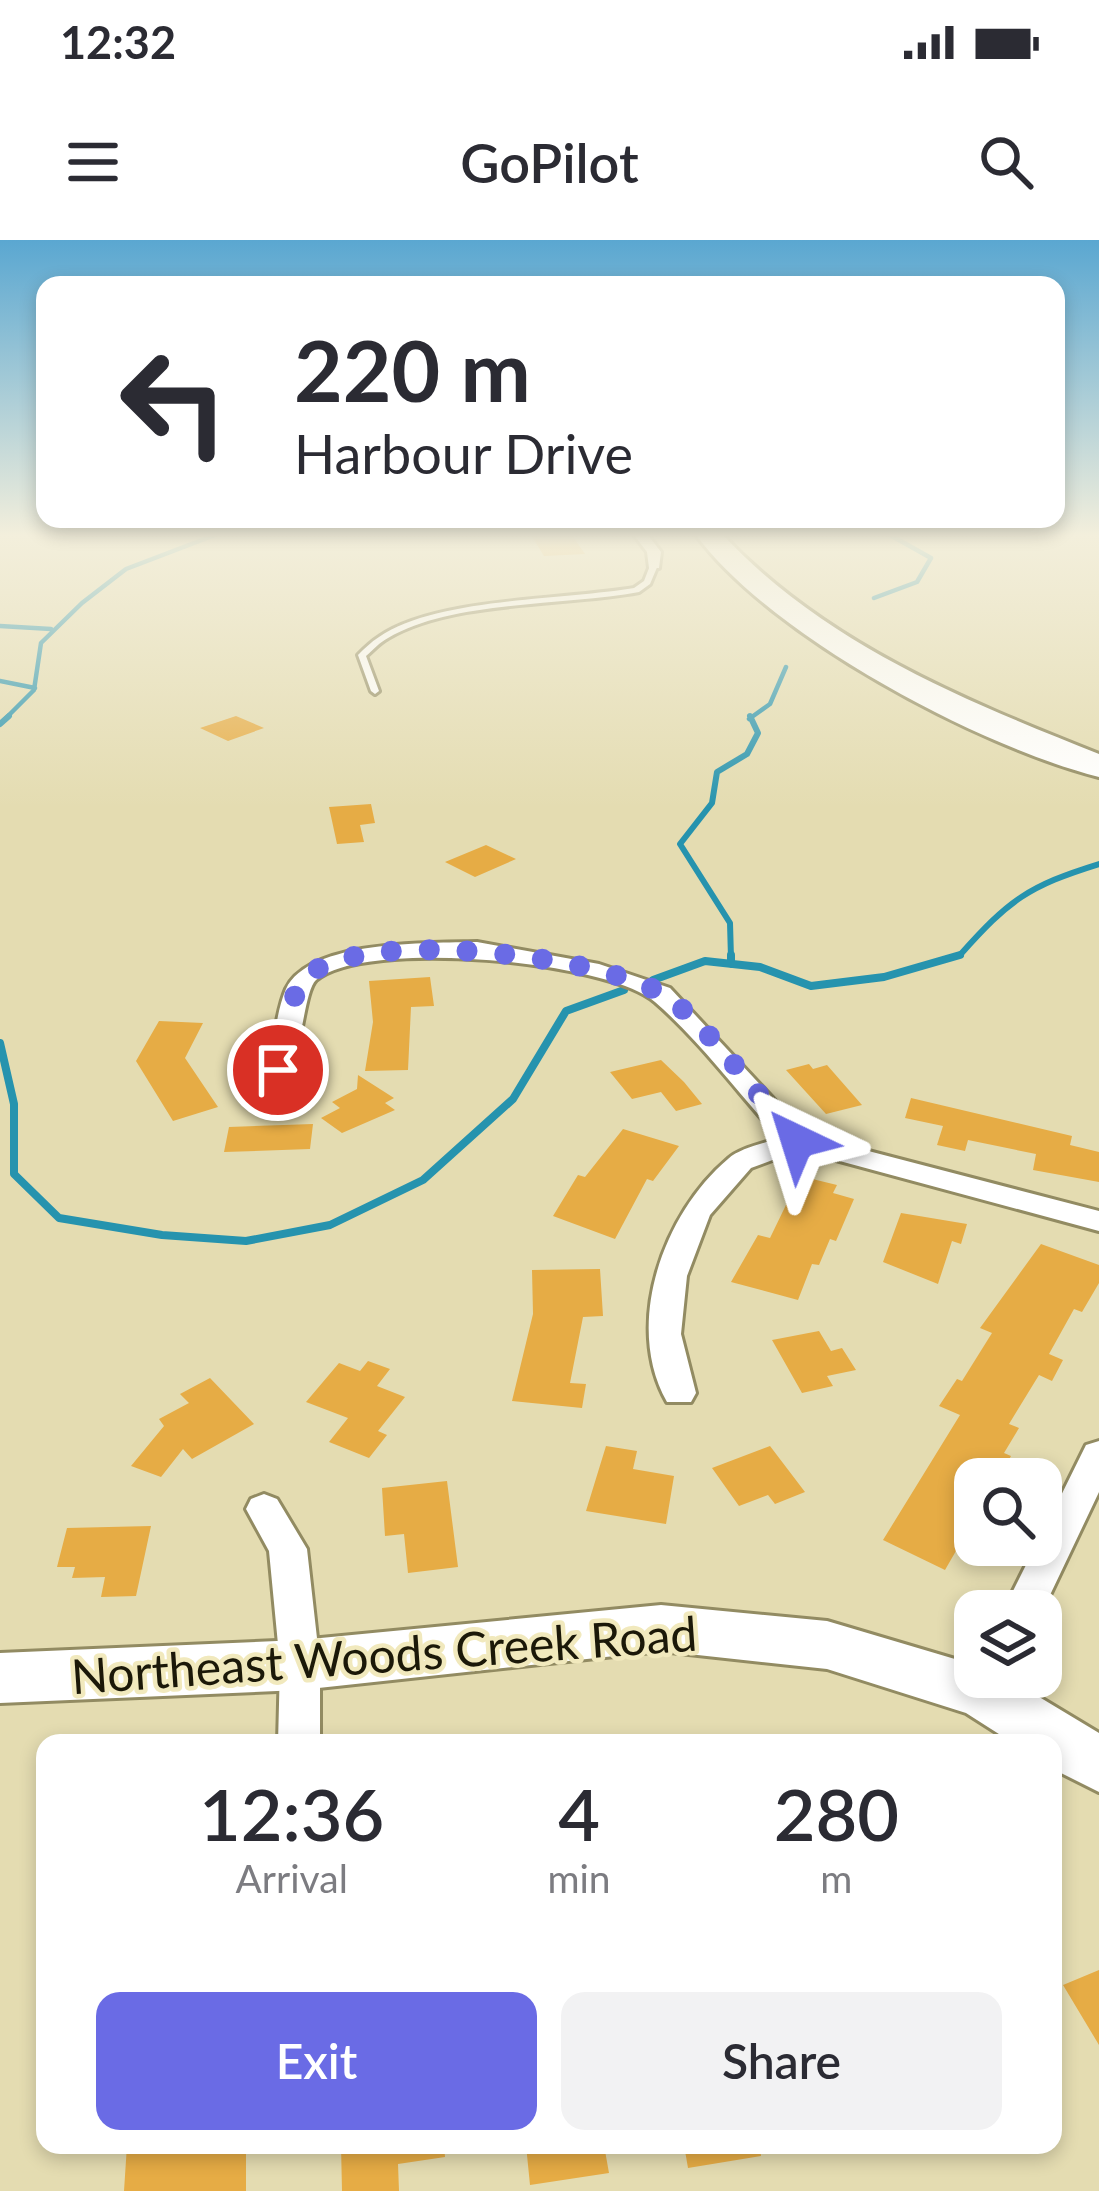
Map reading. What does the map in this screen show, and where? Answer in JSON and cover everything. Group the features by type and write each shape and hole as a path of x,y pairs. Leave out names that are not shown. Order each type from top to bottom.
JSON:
{"highway":[{"path":"820,626 876,664 1099,766"},
{"path":"863,626 982,690 1099,741"}],"street":[{"path":"278,1070 289,1044 296,994 306,976 343,960 477,949 599,971 661,992 797,1141 1099,1221"},
{"path":"679,1394 665,1334 671,1276 696,1211 741,1162 797,1141"},
{"path":"1032,1590 1099,1455"},
{"path":"264,1509 288,1549 300,1664 298,1734"},
{"name":"Northeast Woods Creek Road","path":"0,1678 300,1664 684,1628 826,1645 954,1677"},
{"name":"Northeast Woods Creek Road","path":"1005,1698 1056,1734"},
{"name":"Northeast Woods Creek Road","path":"1062,1739 1099,1765"}],"lane":[{"path":"375,692 362,655 391,634 423,626"}],"building":[{"path":"236,716 264,728 228,741 200,728"},
{"path":"371,804 375,823 360,825 364,842 337,844 329,807"},
{"path":"486,845 516,859 475,877 445,862"},
{"path":"430,977 434,1006 411,1007 408,1070 365,1071 373,1022 369,981"},
{"path":"159,1021 203,1023 185,1058 218,1107 173,1121 136,1061"},
{"path":"661,1060 702,1104 676,1111 661,1092 632,1099 610,1072"},
{"path":"809,1064 813,1069 827,1065 862,1105 826,1114 786,1070"},
{"path":"358,1075 394,1098 385,1103 395,1110 342,1133 321,1118 340,1108 332,1102 357,1089"},
{"path":"911,1098 1072,1136 1070,1145 1099,1152 1099,1182 1033,1170 1036,1154 968,1140 965,1151 937,1145 943,1126 905,1118"},
{"path":"313,1124 310,1149 224,1152 229,1127"},
{"path":"623,1129 679,1146 653,1181 647,1179 615,1239 553,1216 578,1175 585,1177"},
{"path":"800,1176 837,1185 833,1193 854,1199 836,1241 830,1239 819,1265 812,1264 798,1300 731,1282 758,1235 770,1238"},
{"path":"901,1213 967,1224 961,1244 952,1241 938,1284 883,1262"},
{"path":"1041,1244 1099,1265 1099,1283 1082,1312 1074,1309 1049,1354 1063,1360 1052,1381 1039,1375 1009,1424 1019,1428 1004,1453 1010,1458 954,1458 954,1554 945,1570 883,1540 960,1415 939,1406 957,1379 962,1381 992,1333 980,1328"},
{"path":"600,1269 603,1316 583,1317 570,1383 586,1384 582,1408 512,1401 533,1314 532,1270"},
{"path":"819,1331 831,1351 842,1348 856,1370 827,1376 833,1386 802,1393 772,1340"},
{"path":"368,1361 390,1369 377,1386 405,1397 378,1431 387,1435 369,1458 329,1442 348,1418 306,1402 339,1363 360,1371"},
{"path":"210,1378 254,1424 192,1459 183,1449 161,1477 131,1466 164,1426 159,1419 189,1403 180,1394"},
{"path":"606,1446 637,1451 633,1469 674,1476 666,1524 586,1511"},
{"path":"770,1446 805,1492 775,1504 768,1495 739,1506 712,1468"},
{"path":"447,1481 458,1567 408,1573 404,1534 385,1536 382,1488"},
{"path":"151,1526 136,1596 101,1597 105,1577 72,1578 75,1567 57,1567 67,1528"},
{"path":"1099,1970 1099,2045 1063,1985"},
{"path":"126,2154 246,2154 246,2191 124,2191"},
{"path":"341,2154 445,2154 398,2164 399,2191 342,2191"},
{"path":"527,2154 606,2154 609,2173 530,2185"},
{"path":"686,2154 761,2154 761,2156 688,2168"}],"waterway":[{"path":"1,626 51,629"},
{"path":"34,688 41,643 58,626"},
{"path":"751,718 770,704 786,667"},
{"path":"0,681 34,688"},
{"path":"5,719 34,688"},
{"path":"0,724 9,716"},
{"path":"731,958 730,923 680,844 712,803 717,772 747,754 758,733 751,718"},
{"path":"960,955 1021,897 1099,864"},
{"path":"731,964 760,967 811,986 884,977 960,955"},
{"path":"950,958 960,955"},
{"path":"731,958 731,964"},
{"path":"653,980 705,961 731,964"},
{"path":"0,1043 14,1104 14,1174 59,1218 162,1235 246,1241 330,1225 423,1180 513,1099 566,1011 624,990"}],"route":[{"path":"278,1070 289,1044 296,994 306,976 343,960 477,949 599,971 661,992 797,1141"}]}
